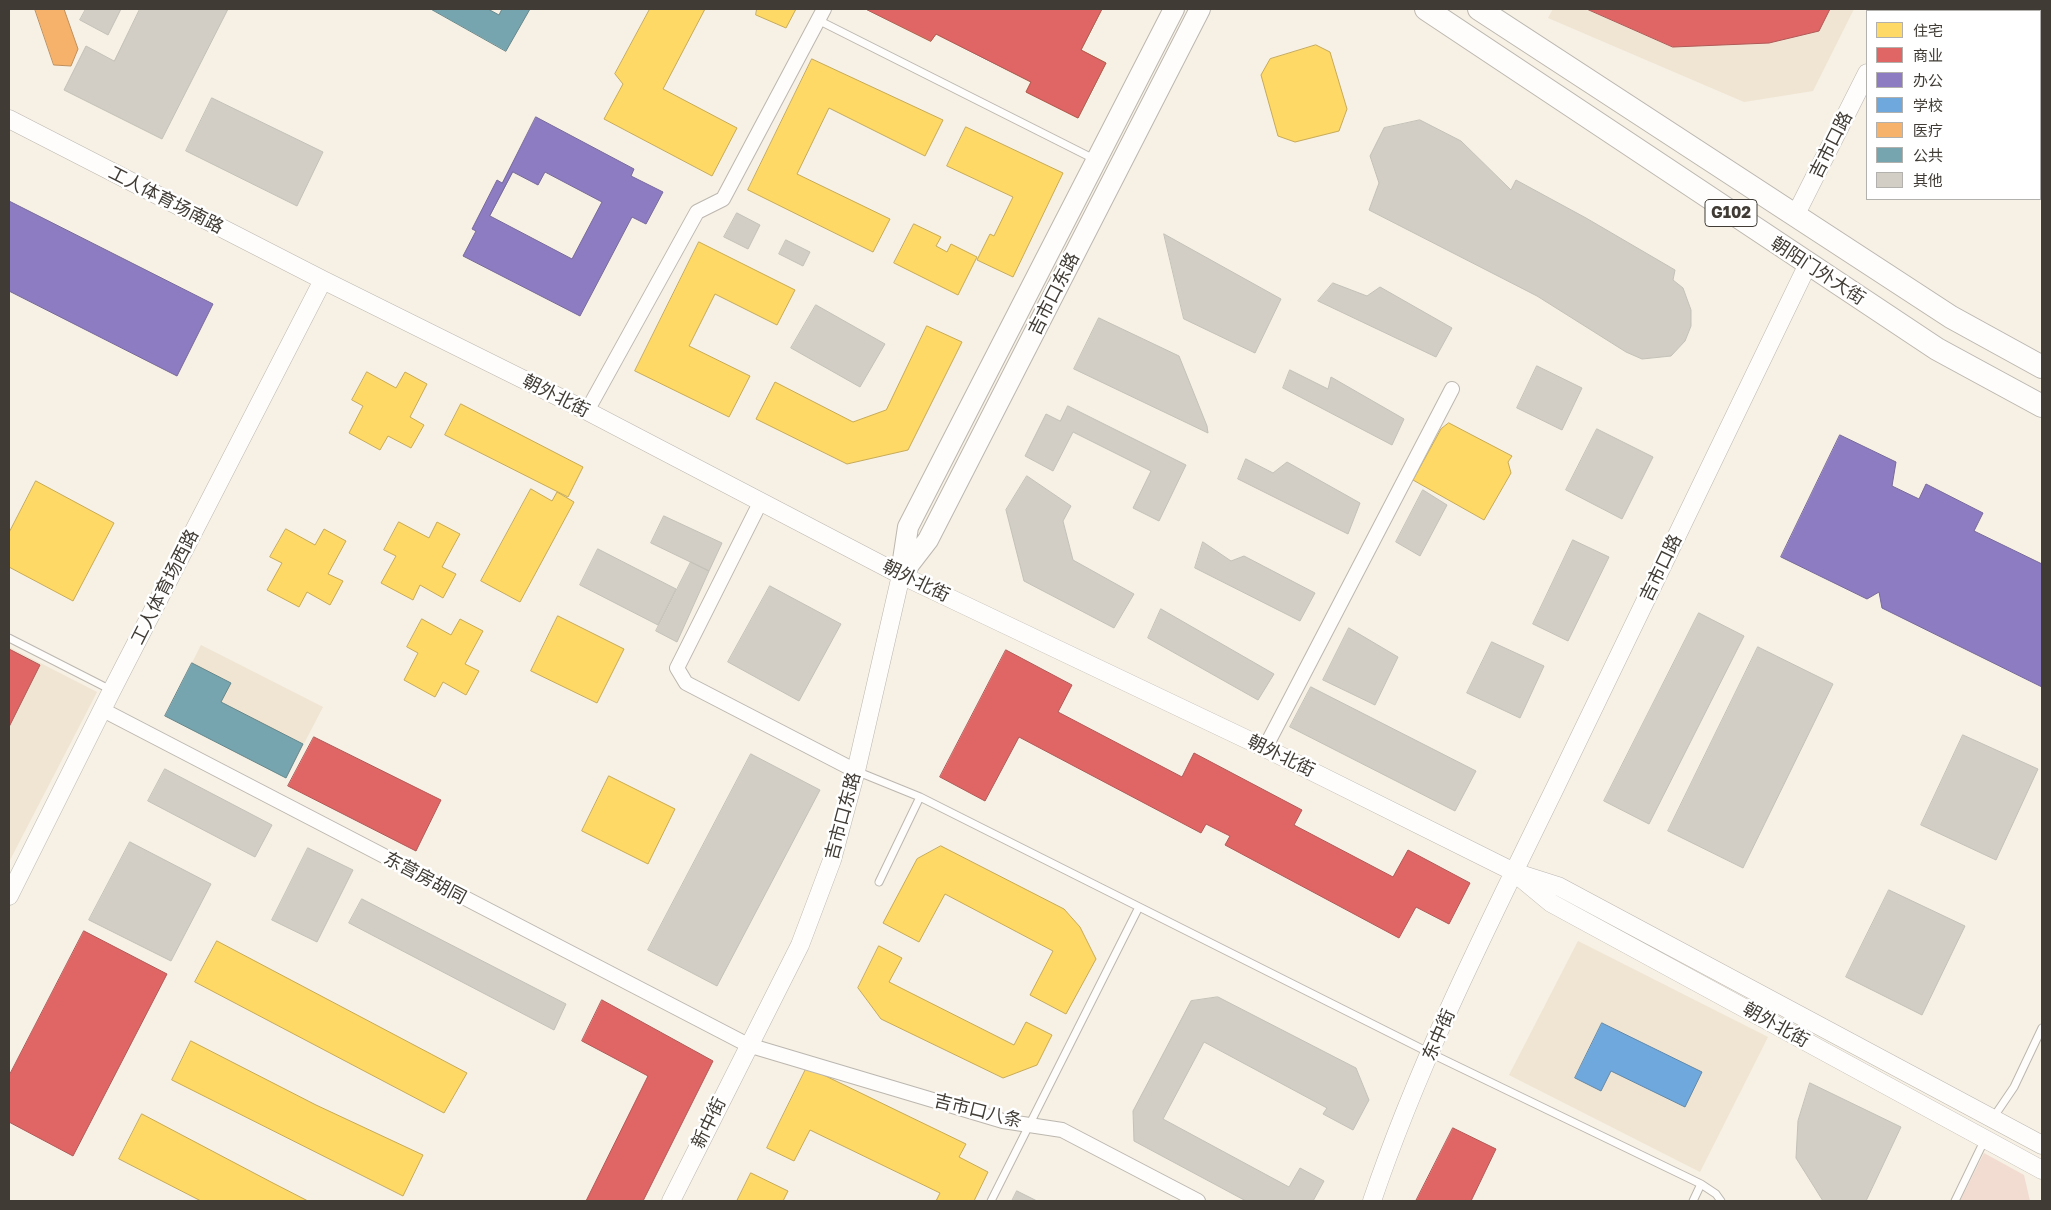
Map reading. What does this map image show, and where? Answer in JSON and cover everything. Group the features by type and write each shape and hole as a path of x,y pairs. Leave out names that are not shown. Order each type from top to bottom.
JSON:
{"highway":[{"name":"朝阳门外大街","path":"1426,9 1937,349 2042,406"},
{"name":"朝阳门外大街","path":"1479,9 1951,317 2042,367"}],"main road":[{"name":"吉市口东路","path":"901,575 908,527 1174,9"},
{"name":"吉市口东路","path":"901,575 928,540 1200,9"}],"street":[{"path":"587,412 696,212 722,199 821,14"},
{"name":"吉市口路","path":"1795,216 1866,75"},
{"name":"工人体育场南路","path":"9,119 323,280"},
{"name":"吉市口路","path":"1514,872 1808,264"},
{"name":"朝外北街","path":"323,280 587,412 901,575 1265,748 1514,872 1558,886 2042,1145"},
{"name":"工人体育场西路","path":"9,896 112,690 323,280"},
{"path":"1265,748 1452,389"},
{"path":"760,503 677,668 686,683 856,771"},
{"name":"吉市口东路","path":"748,1045 800,945 832,860 856,771 901,575"},
{"name":"东营房胡同","path":"103,710 748,1045"},
{"name":"朝外北街","path":"1514,872 1552,903 2042,1170"},
{"name":"东中街","path":"1372,1201 1390,1147 1430,1053 1514,872"},
{"name":"吉市口八条","path":"748,1045 1003,1120 1062,1130 1198,1201"},
{"name":"新中街","path":"671,1201 748,1045"}],"lane":[{"path":"821,14 1096,160"},
{"path":"9,638 112,690"},
{"path":"856,771 920,797 1430,1053 1700,1184 1716,1194 1721,1201"},
{"path":"879,882 920,797"},
{"path":"991,1201 1139,907"},
{"path":"1992,1119 2014,1087 2042,1028"},
{"path":"1956,1201 1985,1139"},
{"path":"1693,1201 1700,1184"}],"shaded area":[{"path":"1553,9 1854,9 1813,91 1744,102 1548,18"},
{"path":"201,645 323,707 286,778 165,716"},
{"path":"9,647 97,692 9,862"},
{"path":"1578,941 1768,1037 1700,1172 1509,1075"},
{"path":"1984,1153 2024,1175 2030,1201 1960,1201"}],"building: 住宅":[{"path":"650,9 705,9 663,89 737,128 712,176 604,119 623,84 615,74"},
{"path":"757,9 796,9 786,28 756,15"},
{"path":"866,9 1015,9 1051,30 1064,9 1102,9 1081,50 1106,63 1078,118 1026,92 1031,82 936,34 931,41"},
{"path":"1316,45 1330,52 1347,109 1339,131 1295,142 1278,136 1261,75 1270,59"},
{"path":"812,59 943,120 925,156 829,108 797,174 890,219 873,252 748,190"},
{"path":"966,127 1063,173 1013,277 977,260 990,234 994,236 1013,197 947,166"},
{"path":"914,224 941,237 936,246 947,252 951,244 977,257 958,295 894,263"},
{"path":"699,242 795,290 777,325 715,294 689,346 750,376 729,417 635,371"},
{"path":"93,249 145,275 114,338 62,310"},
{"path":"927,326 962,342 908,450 847,464 756,419 775,382 853,422 886,410"},
{"path":"367,372 396,388 405,372 427,384 410,417 424,425 411,448 388,436 380,450 349,433 363,406 352,400"},
{"path":"461,404 583,467 568,497 445,435"},
{"path":"1449,423 1512,456 1508,462 1511,473 1484,520 1413,480 1441,429"},
{"path":"36,481 114,523 73,601 9,567 9,533"},
{"path":"531,489 552,501 557,492 574,502 520,602 481,581"},
{"path":"399,522 429,538 437,522 460,534 442,567 456,574 443,598 420,585 413,600 381,583 396,556 384,550"},
{"path":"286,529 315,545 324,529 346,541 328,574 343,581 330,605 307,592 299,607 267,590 282,563 270,557"},
{"path":"558,616 624,649 597,703 531,671"},
{"path":"422,619 451,635 460,619 483,631 465,664 479,671 466,695 443,682 435,697 404,680 418,653 407,647"},
{"path":"609,776 675,809 648,864 582,831"},
{"path":"941,846 1064,909 1080,927 1096,959 1066,1014 1030,995 1053,951 945,894 919,942 883,923 917,859"},
{"path":"217,941 467,1073 444,1113 195,982"},
{"path":"879,946 902,958 889,982 1014,1045 1026,1022 1052,1035 1037,1065 1003,1078 881,1019 858,988"},
{"path":"191,1041 316,1105 423,1155 403,1196 172,1080"},
{"path":"807,1067 966,1144 959,1157 988,1172 974,1201 936,1201 940,1193 810,1130 794,1161 767,1148"},
{"path":"142,1114 308,1201 201,1201 119,1159"},
{"path":"751,1173 788,1191 783,1201 737,1201"}],"building: 商业":[{"path":"866,9 1102,9 1081,50 1106,63 1078,118 1026,92 1031,82 936,34 931,41"},
{"path":"1587,9 1830,9 1819,31 1769,43 1673,47"},
{"path":"9,649 40,665 9,727"},
{"path":"1006,650 1072,685 1058,712 1182,777 1194,753 1302,810 1294,825 1393,877 1408,850 1470,883 1449,924 1416,907 1399,938 1225,845 1230,836 1206,824 1201,833 1019,737 985,801 940,777"},
{"path":"314,737 441,800 416,851 288,786"},
{"path":"84,931 167,974 73,1156 9,1122 9,1076"},
{"path":"602,1000 713,1061 643,1201 586,1201 648,1076 582,1041"},
{"path":"1453,1128 1496,1149 1471,1201 1416,1201"}],"building: 办公":[{"path":"536,117 634,169 631,176 663,192 646,224 632,217 580,316 463,256 476,231 472,229 497,180 502,183","holes":["513,172 538,185 545,172 602,202 572,259 490,216"]},
{"path":"9,201 213,304 177,376 9,291"},
{"path":"1840,435 1896,462 1892,486 1919,499 1926,484 1983,513 1974,531 2042,564 2042,687 1882,608 1879,592 1867,599 1781,557"}],"building: 学校":[{"path":"1602,1023 1702,1072 1685,1107 1611,1071 1601,1091 1575,1078"}],"building: 医疗":[{"path":"35,9 64,9 78,49 71,66 54,65"}],"building: 公共":[{"path":"431,9 488,9 499,15 502,9 530,9 506,51"},
{"path":"1983,9 2021,9 2020,10"},
{"path":"2041,120 2042,120 2041,154"},
{"path":"192,663 231,683 221,702 303,744 286,778 165,716"}],"building: 其他":[{"path":"86,9 121,9 108,35 80,20"},
{"path":"140,9 228,9 162,139 64,90 86,46 114,61"},
{"path":"212,98 323,152 297,206 186,151"},
{"path":"1420,120 1461,141 1511,190 1516,180 1675,270 1673,280 1683,288 1691,310 1691,326 1685,341 1671,356 1642,359 1626,352 1537,296 1369,210 1379,183 1370,156 1384,128"},
{"path":"737,213 760,225 748,249 724,237"},
{"path":"1164,234 1281,299 1255,353 1184,319"},
{"path":"786,240 810,252 803,266 779,254"},
{"path":"1333,283 1367,296 1380,287 1452,328 1436,357 1318,301"},
{"path":"816,305 885,344 860,387 791,348"},
{"path":"1099,318 1179,356 1207,426 1208,433 1074,369"},
{"path":"1537,366 1582,388 1562,430 1517,408"},
{"path":"1290,370 1328,389 1331,377 1404,419 1392,445 1283,388"},
{"path":"1068,406 1186,465 1159,521 1133,508 1151,471 1073,432 1053,471 1025,456 1046,414 1060,421"},
{"path":"1597,429 1653,457 1622,519 1566,490"},
{"path":"1246,459 1273,473 1287,462 1360,503 1348,534 1238,479"},
{"path":"1027,476 1071,506 1063,521 1073,560 1134,594 1114,628 1024,581 1006,510"},
{"path":"1423,490 1447,505 1420,556 1396,542"},
{"path":"664,516 722,543 709,571 651,543"},
{"path":"1573,540 1609,557 1568,641 1533,624"},
{"path":"1203,542 1231,561 1244,556 1315,593 1300,621 1195,568"},
{"path":"598,549 676,589 658,625 580,585"},
{"path":"691,562 709,571 677,642 656,631"},
{"path":"770,586 841,624 799,701 728,662"},
{"path":"1161,609 1274,674 1258,700 1148,638"},
{"path":"1699,613 1744,636 1649,824 1604,801"},
{"path":"1349,628 1398,657 1375,705 1323,680"},
{"path":"1492,642 1544,666 1520,718 1467,693"},
{"path":"1758,647 1833,684 1743,868 1668,831"},
{"path":"1311,687 1476,771 1455,811 1290,727"},
{"path":"1963,735 2038,769 1996,860 1921,825"},
{"path":"751,754 820,790 717,986 648,950"},
{"path":"165,769 272,825 255,857 148,801"},
{"path":"130,842 211,884 171,961 89,920"},
{"path":"308,848 353,870 317,942 272,920"},
{"path":"1889,890 1965,926 1922,1015 1846,977"},
{"path":"362,899 566,1004 554,1030 349,923"},
{"path":"1218,997 1356,1068 1369,1100 1353,1130 1323,1114 1327,1108 1204,1042 1163,1119 1289,1187 1300,1168 1324,1181 1313,1201 1246,1201 1134,1141 1133,1111 1191,1001"},
{"path":"1810,1083 1901,1127 1866,1201 1823,1201 1796,1158 1798,1121"},
{"path":"1017,1191 1037,1201 1012,1201"}]}
